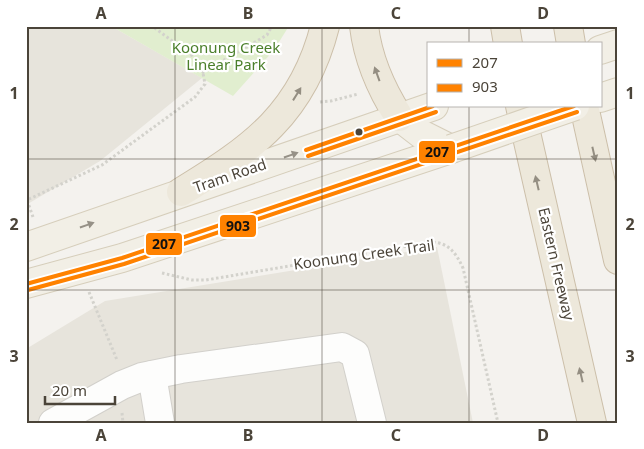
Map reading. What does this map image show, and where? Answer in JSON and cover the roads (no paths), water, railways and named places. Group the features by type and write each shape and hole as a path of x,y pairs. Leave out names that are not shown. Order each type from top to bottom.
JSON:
{"highway":[{"path":"181,192 231,162 279,119 296,96 312,66 325,26"},
{"path":"364,26 372,60 383,92 399,117"},
{"path":"505,26 508,42"},
{"path":"568,26 571,42"},
{"name":"Eastern Freeway","path":"520,108 592,423"},
{"path":"584,108 618,260"}],"main road":[{"path":"602,49 618,44"},
{"path":"602,97 618,92"},
{"name":"Tram Road","path":"34,244 428,108"},
{"path":"26,284 122,258 569,108"},
{"path":"399,117 421,134 451,148"}],"lane":[{"path":"53,423 122,385 152,375 181,369 342,346 355,354 372,423"},
{"path":"152,375 160,423"}],"park label":[{"name":"Koonung Creek Linear Park","path":"226,56"}]}
